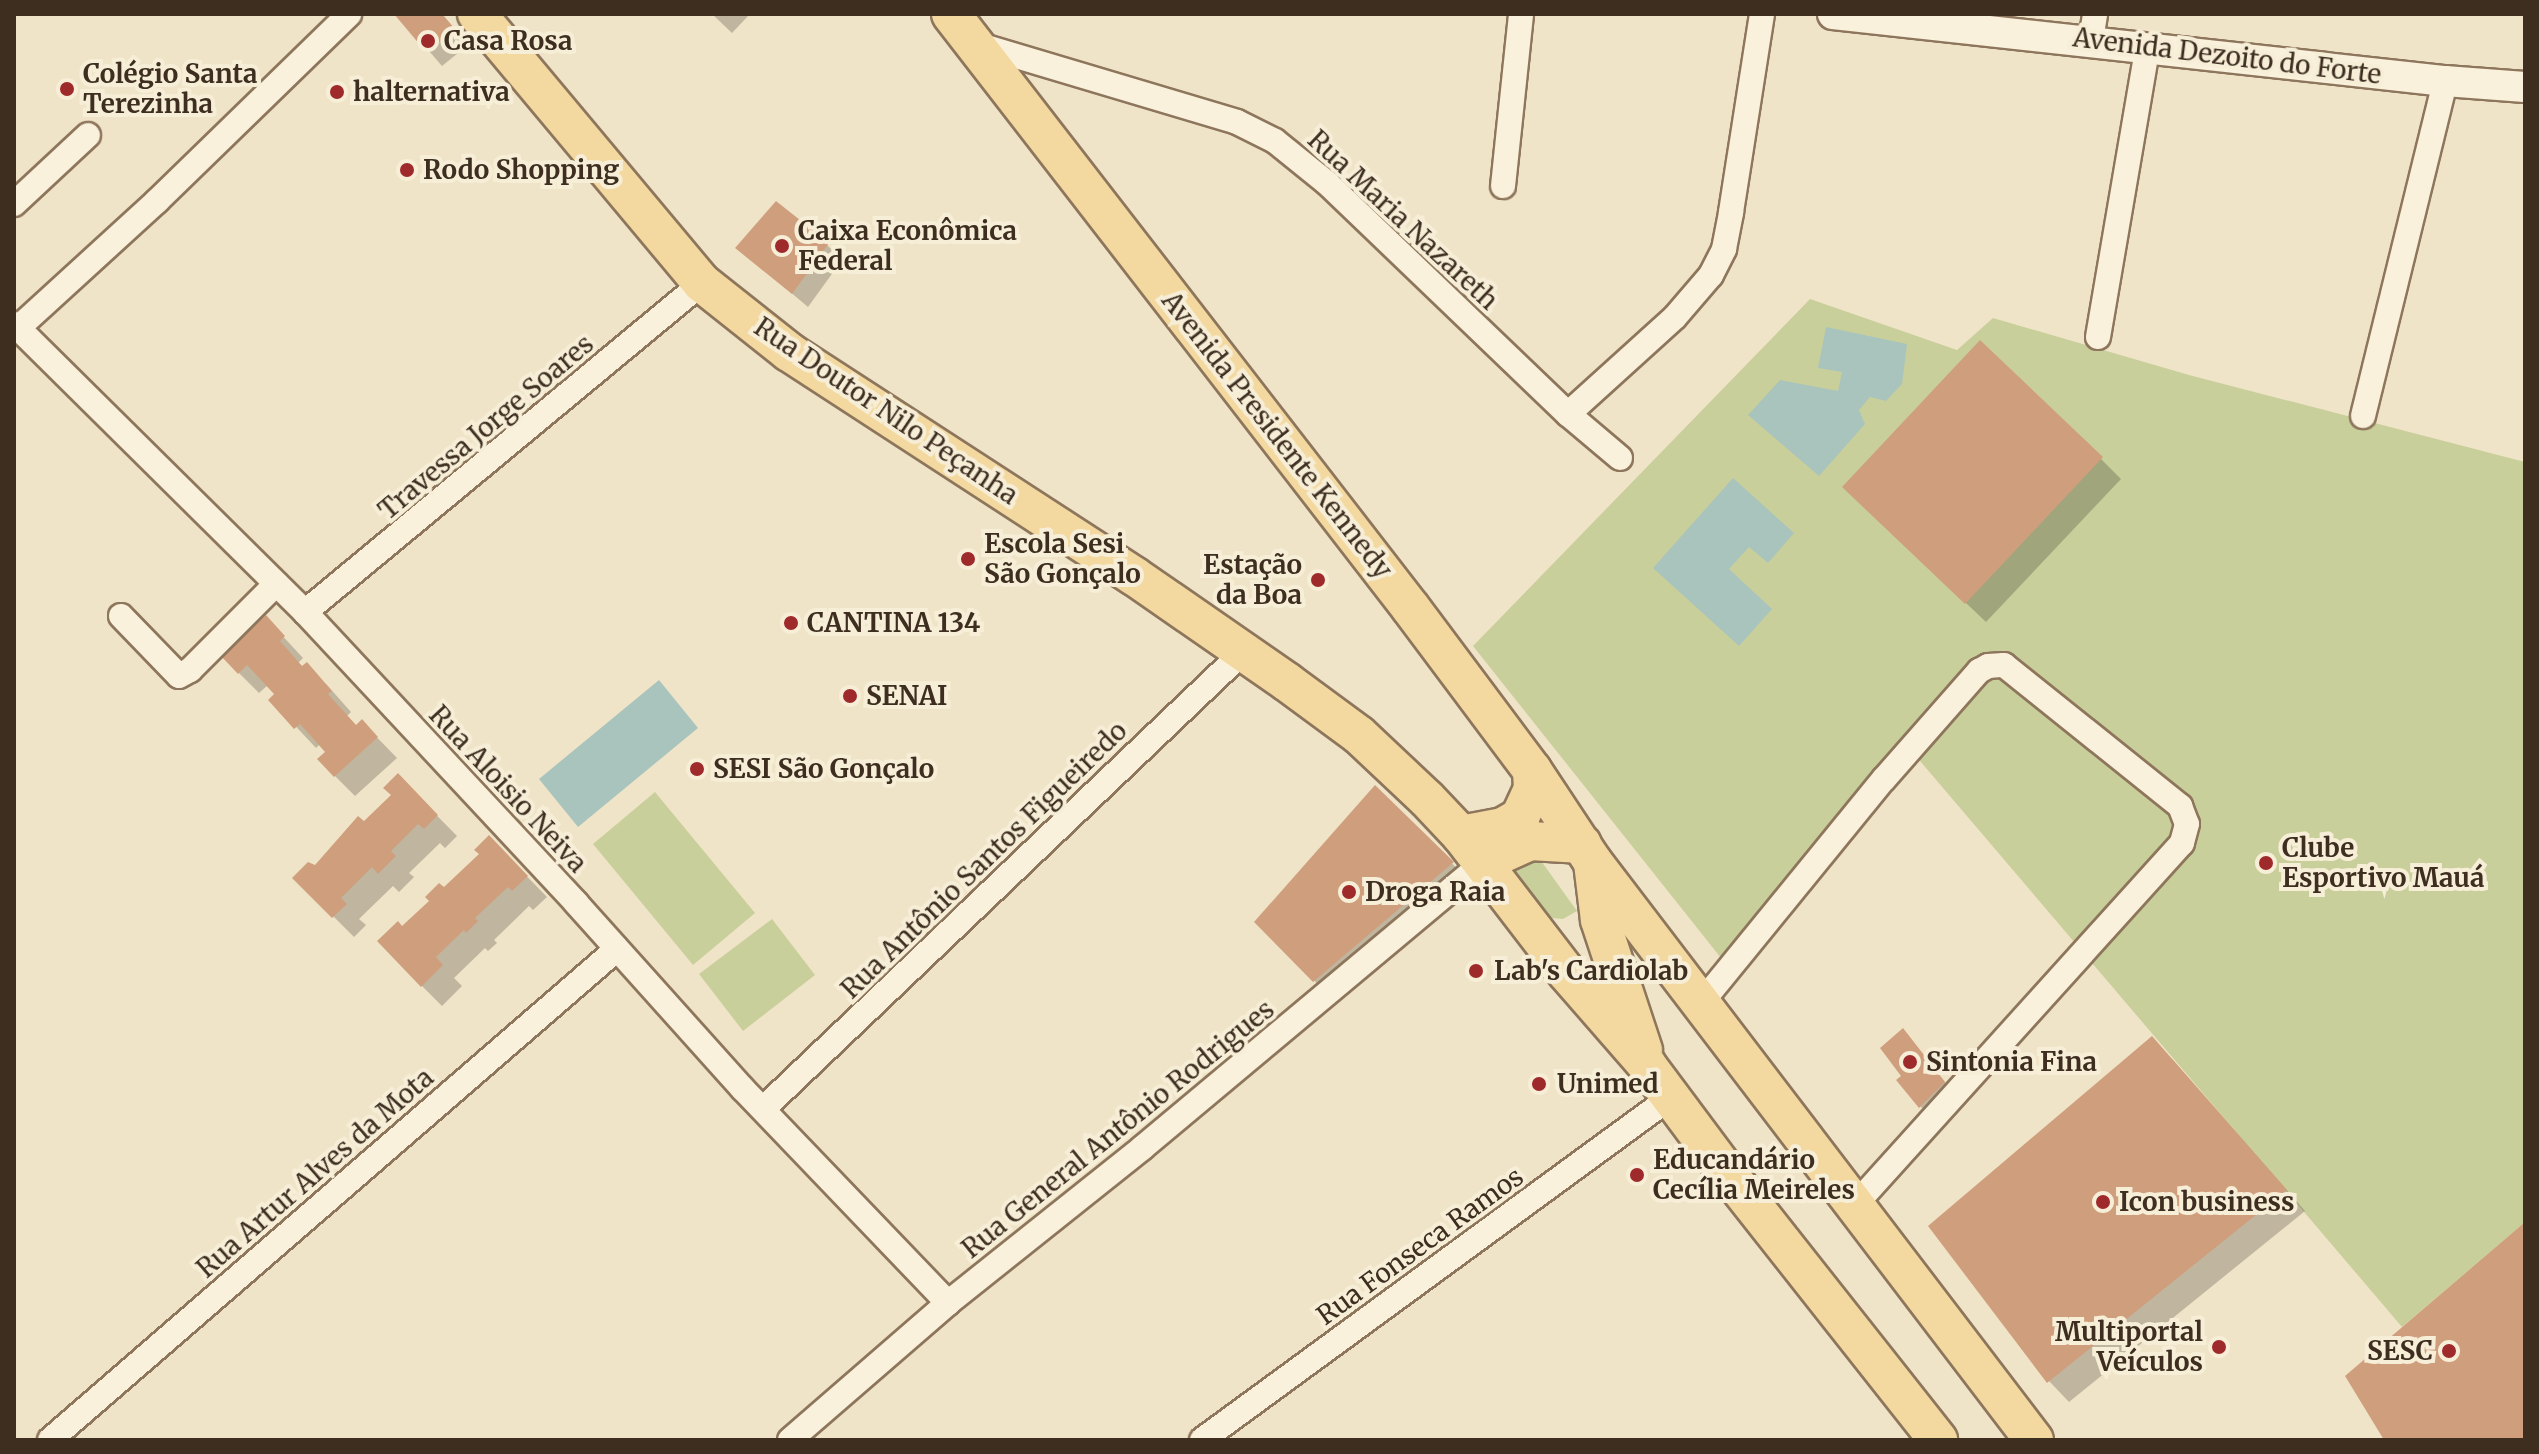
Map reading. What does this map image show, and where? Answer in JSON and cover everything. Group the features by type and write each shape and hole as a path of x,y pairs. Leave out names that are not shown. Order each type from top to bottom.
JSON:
{"main road":[{"name":"Rua Doutor Nilo Peçanha","path":"477,14 702,283 789,352 1134,576 1359,735 1472,849 1533,931 1646,1064 1938,1440"},
{"name":"Avenida Presidente Kennedy","path":"951,14 1532,770 1590,867 1701,1003 2034,1440"},
{"path":"1472,849 1520,817 1533,789 1532,770"},
{"path":"1472,849 1498,853 1530,841 1590,867 1592,910 1574,926 1533,931"},
{"name":"Avenida Presidente Kennedy","path":"1590,867 1604,935 1639,1030 1646,1064"}],"street":[{"path":"16,326 157,201 349,14"},
{"path":"1503,186 1521,14"},
{"path":"1568,414 1675,317 1711,275 1724,249 1762,14"},
{"name":"Avenida Dezoito do Forte","path":"1833,14 2093,27 2148,46 2445,81 2525,87"},
{"name":"Rua Maria Nazareth","path":"973,44 1237,122 1275,141 1327,183 1568,414 1620,458"},
{"path":"2098,337 2148,46"},
{"path":"2363,416 2445,81"},
{"path":"14,204 88,135"},
{"name":"Travessa Jorge Soares","path":"305,612 702,283"},
{"name":"Rua Aloisio Neiva","path":"16,326 305,612 763,1109 948,1303"},
{"path":"121,616 179,676 190,670 276,584"},
{"name":"Rua Antônio Santos Figueiredo","path":"763,1109 1243,652"},
{"path":"1701,1003 1884,779 1979,671 2004,665 2180,806 2187,824 2182,843 1855,1205"},
{"name":"Rua General Antônio Rodrigues","path":"790,1440 948,1303 1142,1148 1472,849"},
{"name":"Rua Artur Alves da Mota","path":"50,1440 617,949"},
{"name":"Rua Fonseca Ramos","path":"1202,1440 1671,1097"}],"green space":[{"name":"Clube Esportivo Mauá","path":"1810,299 1957,350 1993,318 2189,375 2525,462 2525,1222 2402,1327 1903,741 1721,958 1473,646"},
{"path":"655,792 755,913 693,965 593,844"},
{"path":"1503,858 1539,858 1577,911 1563,919 1540,917"},
{"path":"772,919 815,975 743,1031 699,974"}],"water":[{"path":"1826,327 1907,344 1902,384 1886,401 1870,397 1859,410 1865,424 1819,476 1748,415 1780,380 1838,391 1842,372 1818,368"},
{"path":"1733,478 1794,533 1768,563 1749,547 1729,569 1772,609 1739,646 1653,568"},
{"path":"659,680 698,728 578,827 539,779"}],"building":[{"name":"Casa Rosa","path":"394,14 442,14 455,29 426,52"},
{"name":"Caixa Econômica Federal","path":"776,201 829,243 792,294 735,248"},
{"path":"1980,340 2103,457 1965,604 1842,487"},
{"path":"266,615 285,636 280,641 302,666 307,662 332,691 328,694 356,725 362,719 378,737 334,777 317,759 325,752 300,724 294,729 268,700 274,694 247,665 238,674 221,656"},
{"path":"398,773 438,815 424,829 418,824 391,851 396,856 378,874 372,867 341,898 347,904 332,918 292,878 308,862 315,865 358,816 364,821 391,795 383,788"},
{"name":"Droga Raia","path":"1375,785 1454,862 1313,982 1254,922"},
{"path":"489,835 528,876 512,891 508,887 475,918 478,921 466,933 464,930 436,957 443,965 421,987 377,941 398,921 402,926 429,901 425,897 439,883 444,887 479,854 474,850"},
{"name":"Sintonia Fina","path":"1903,1028 1945,1082 1919,1108 1896,1080 1901,1076 1880,1048"},
{"path":"2152,1036 2287,1190 2047,1383 1928,1226"},
{"name":"SESC","path":"2525,1222 2525,1440 2384,1440 2345,1376"}],"place":[{"name":"Casa Rosa","path":"428,41"},
{"name":"Colégio Santa Terezinha","path":"67,89"},
{"name":"halternativa","path":"337,92"},
{"name":"Rodo Shopping","path":"407,170"},
{"name":"Caixa Econômica Federal","path":"782,246"},
{"name":"Escola Sesi São Gonçalo","path":"968,559"},
{"name":"Estação da Boa","path":"1318,580"},
{"name":"CANTINA 134","path":"791,623"},
{"name":"SENAI","path":"850,696"},
{"name":"SESI São Gonçalo","path":"697,769"},
{"name":"Clube Esportivo Mauá","path":"2266,863"},
{"name":"Droga Raia","path":"1349,892"},
{"name":"Lab's Cardiolab","path":"1476,971"},
{"name":"Sintonia Fina","path":"1910,1062"},
{"name":"Unimed","path":"1539,1084"},
{"name":"Educandário Cecília Meireles","path":"1637,1175"},
{"name":"Icon business","path":"2103,1202"},
{"name":"Multiportal Veículos","path":"2219,1347"},
{"name":"SESC","path":"2449,1351"}]}
